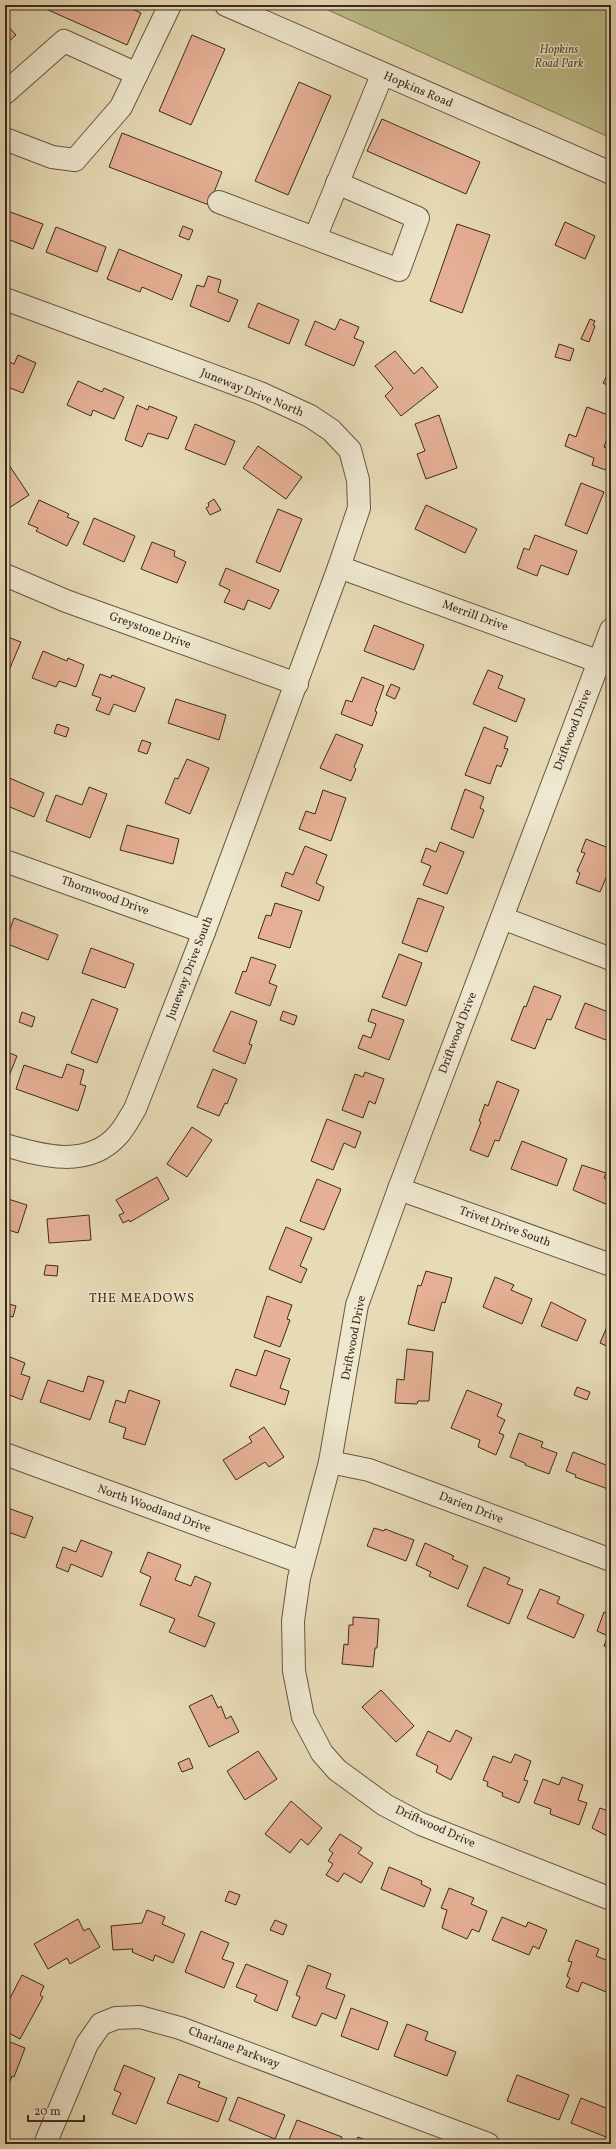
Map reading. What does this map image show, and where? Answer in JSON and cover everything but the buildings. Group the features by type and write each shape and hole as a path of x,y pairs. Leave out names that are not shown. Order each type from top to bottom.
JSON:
{"street":[{"path":"5,139 52,157 75,160 121,107 170,5"},
{"name":"Hopkins Road","path":"226,5 611,173"},
{"path":"5,93 64,41 137,74"},
{"path":"315,238 382,74"},
{"path":"219,202 399,270 418,218 337,183"},
{"name":"Juneway Drive North","path":"5,299 260,393 310,416 332,430 350,450 358,480 359,508 297,684"},
{"name":"Merrill Drive","path":"339,567 605,664"},
{"name":"Greystone Drive","path":"5,575 66,601 297,684"},
{"name":"Driftwood Drive","path":"611,630 605,664 502,918 399,1189 357,1305 330,1462 299,1578 293,1621 294,1671 303,1717 322,1753 337,1770 385,1805 421,1824 611,1899"},
{"name":"Juneway Drive South","path":"5,1145 40,1156 79,1158 100,1149 118,1135 135,1109 204,932 297,684"},
{"name":"Thornwood Drive","path":"5,861 204,932"},
{"path":"502,918 611,959"},
{"name":"Trivet Drive South","path":"399,1189 611,1265"},
{"name":"North Woodland Drive","path":"5,1454 303,1563"},
{"name":"Darien Drive","path":"330,1462 369,1470 611,1560"},
{"name":"Charlane Parkway","path":"45,2144 87,2044 101,2024 116,2018 140,2017 180,2028 488,2144"}],"green space":[{"name":"Hopkins Road Park","path":"317,5 611,5 611,138"}],"district":[{"name":"THE MEADOWS","path":"142,1299"}]}
